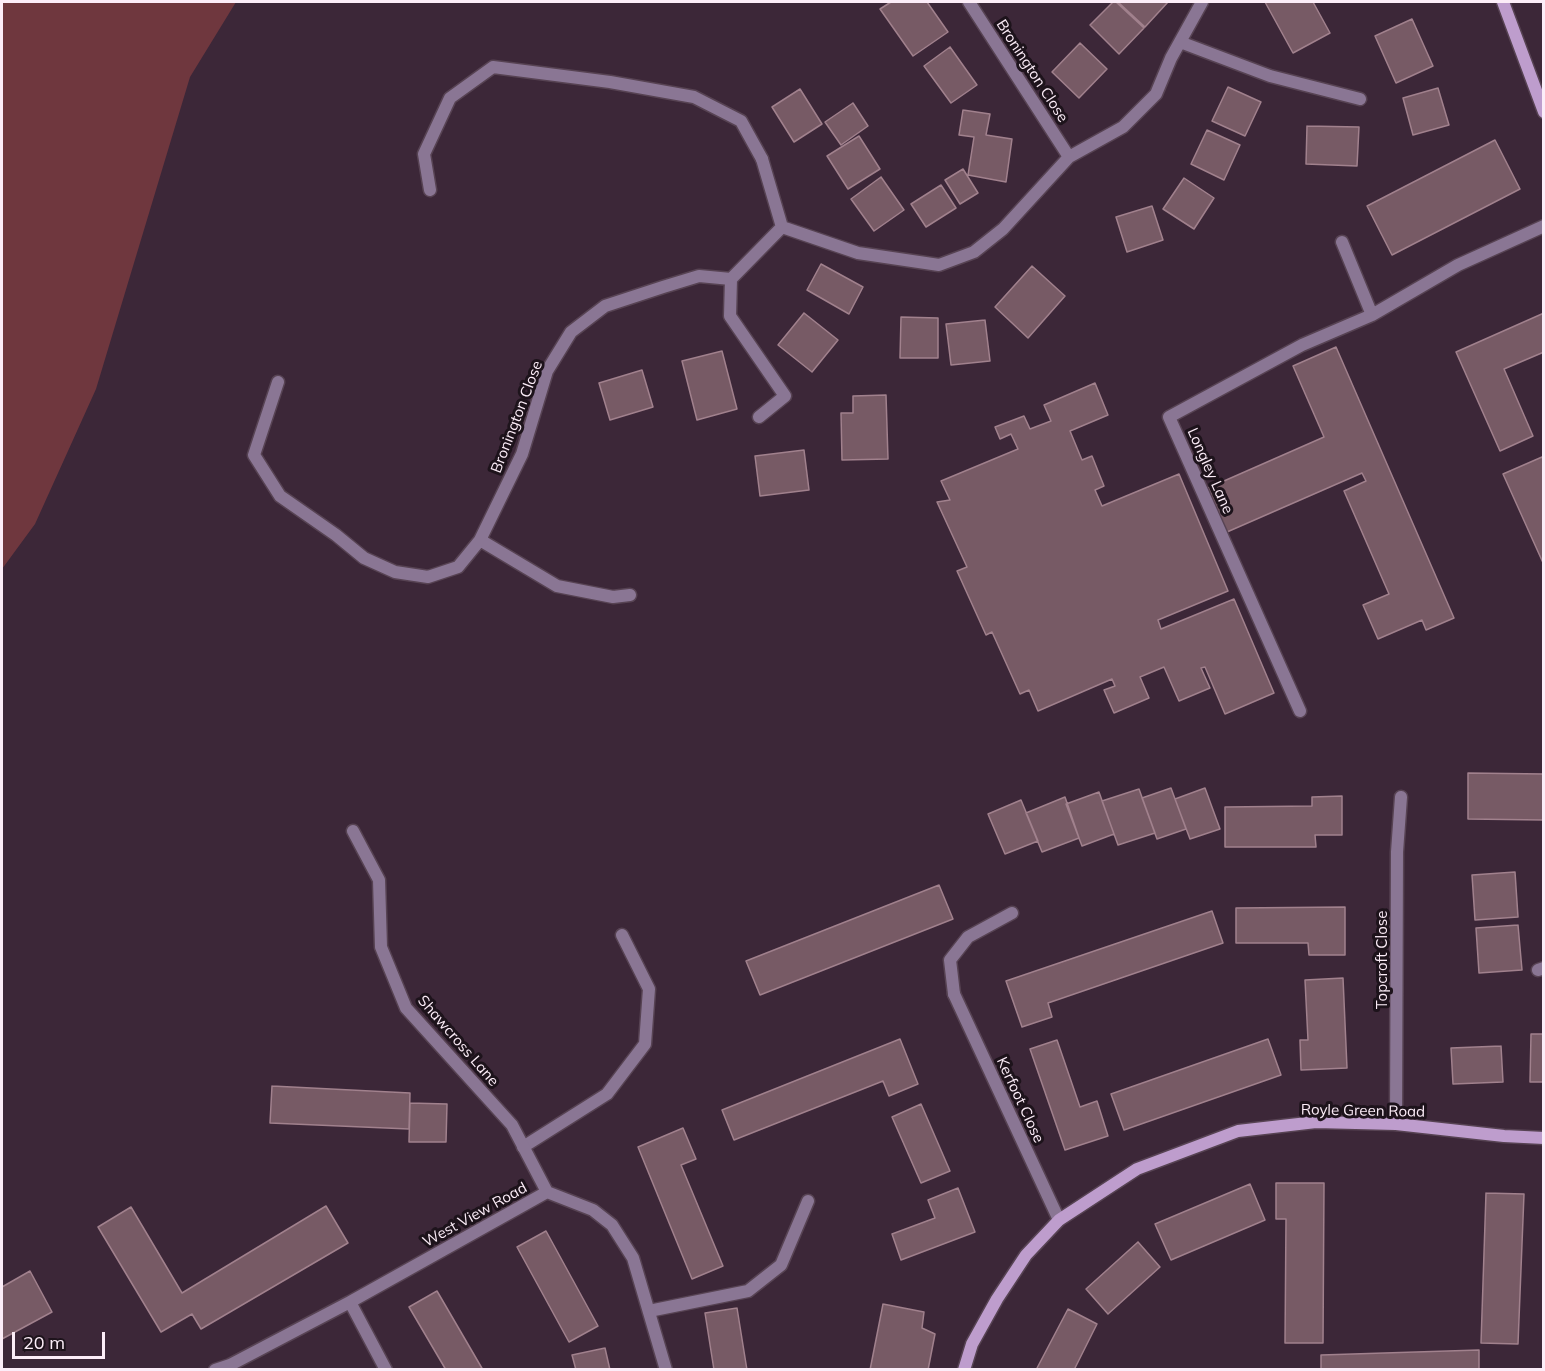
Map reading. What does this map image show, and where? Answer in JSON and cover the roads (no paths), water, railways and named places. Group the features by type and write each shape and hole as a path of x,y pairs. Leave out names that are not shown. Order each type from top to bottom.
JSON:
{"main road":[{"path":"1503,2 1544,112"},
{"name":"Royle Green Road","path":"964,1370 972,1344 997,1299 1026,1255 1059,1220 1137,1169 1239,1131 1316,1122 1396,1124 1544,1138"}],"street":[{"name":"Bronington Close","path":"969,2 1070,157"},
{"path":"782,227 858,253 939,265 974,252 1003,229 1070,157 1123,128 1156,94 1202,2"},
{"path":"1180,42 1270,76 1360,99"},
{"path":"430,190 424,154 450,98 493,67 610,82 694,97 741,122 762,159 782,227"},
{"name":"Longley Lane","path":"1300,711 1169,417 1302,345 1372,315 1458,265 1544,226"},
{"path":"759,417 785,396 730,316 731,279 782,227"},
{"path":"1342,242 1372,315"},
{"name":"Bronington Close","path":"278,382 254,455 280,496 336,535 364,558 395,572 428,577 458,567 480,540 522,454 547,371 571,333 605,306 699,276 731,279"},
{"path":"480,540 557,586 613,597 630,595"},
{"name":"Topcroft Close","path":"1396,1124 1397,852 1401,797"},
{"name":"Shawcross Lane","path":"353,831 379,880 381,947 406,1008 512,1125 547,1192"},
{"name":"Kerfoot Close","path":"1012,913 968,937 950,960 954,993 1059,1220"},
{"path":"524,1147 607,1094 645,1044 649,989 622,935"},
{"name":"West View Road","path":"215,1370 230,1365 350,1302 547,1192 593,1210 612,1225 633,1258 666,1370"},
{"path":"649,1311 748,1291 781,1265 808,1201"},
{"path":"350,1302 386,1370"}]}
